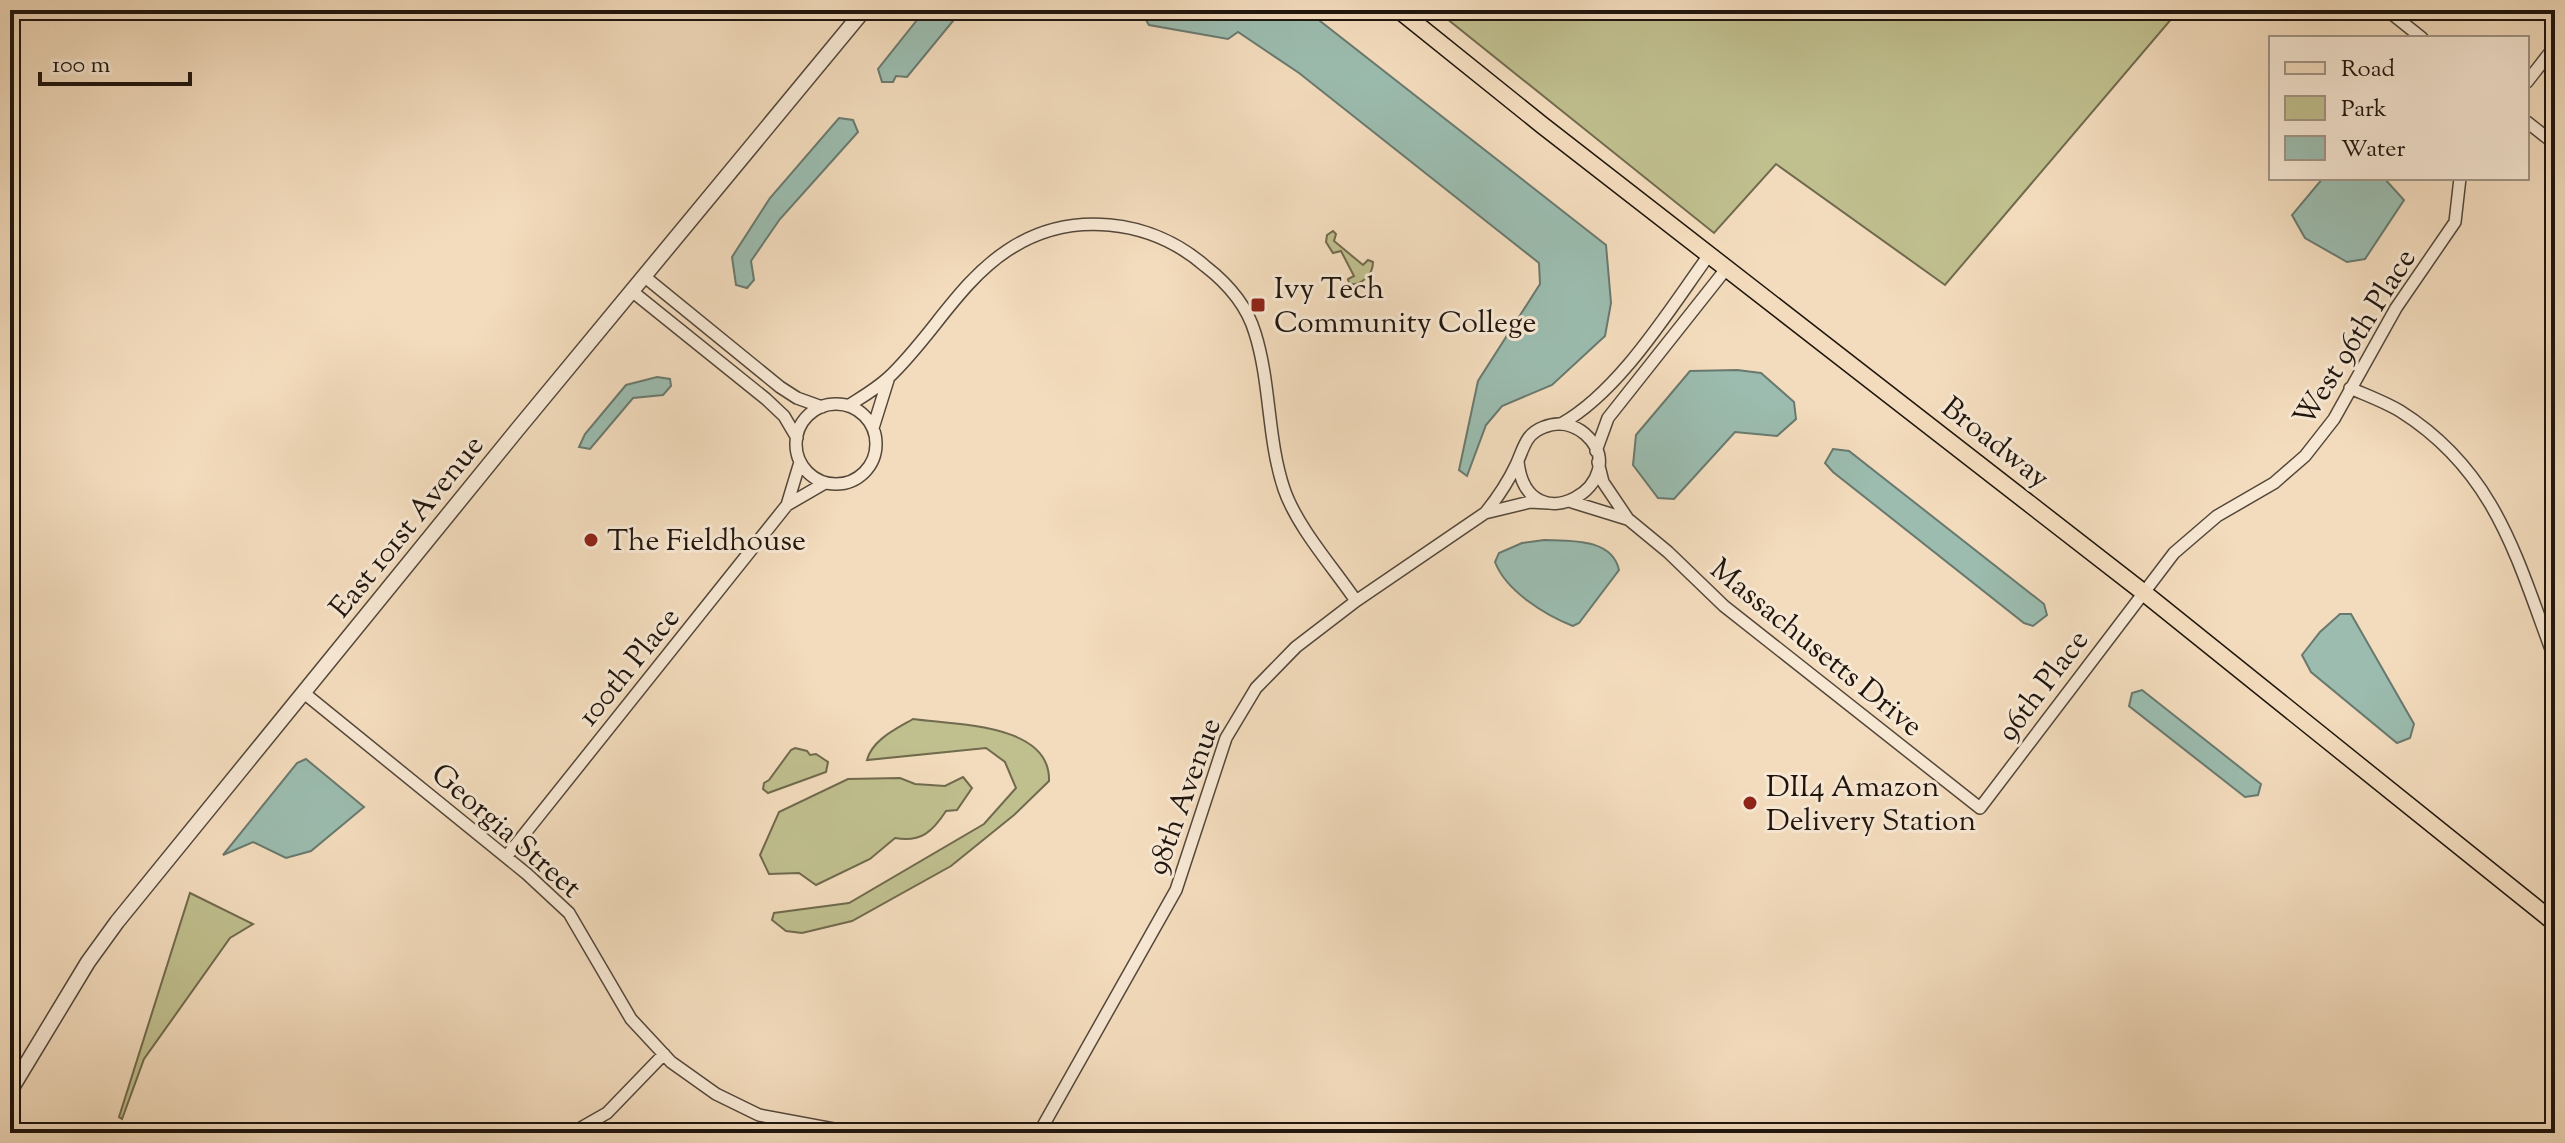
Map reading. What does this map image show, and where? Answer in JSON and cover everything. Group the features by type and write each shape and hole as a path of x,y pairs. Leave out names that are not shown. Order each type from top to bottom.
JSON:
{"main road":[{"name":"Broadway","path":"1399,10 1726,269 2143,592 2555,923"}],"street":[{"name":"East 101st Avenue","path":"12,1088 88,962 117,922 864,10"},
{"path":"2387,10 2420,36"},
{"path":"2529,79 2555,46"},
{"path":"2529,124 2555,144"},
{"name":"West 96th Place","path":"2143,592 2174,553 2217,516 2274,483 2305,456 2334,419 2396,308 2455,222 2460,180"},
{"path":"848,406 890,376 980,271 1010,248 1041,233 1077,224 1120,225 1162,236 1192,254 1223,280 1255,331 1284,490 1296,515 1356,601"},
{"name":"98th Avenue","path":"1039,1133 1176,890 1226,738 1241,709 1274,667 1296,647 1356,601 1485,513 1499,496 1527,438 1536,430 1561,424 1597,399 1654,330 1709,255"},
{"path":"1572,502 1591,486 1608,418 1726,269"},
{"path":"645,277 780,387 797,398 822,407"},
{"path":"633,292 784,416 797,438 800,462 815,478 825,483 840,484 854,480 866,471 874,457 876,443 873,428 863,414 848,406 835,404 810,414 801,425 797,438"},
{"path":"873,428 890,376"},
{"path":"2350,388 2400,411 2462,463 2484,491 2502,521 2517,556 2555,660"},
{"path":"1561,424 1583,432 1597,457 1603,482 1628,519"},
{"name":"100th Place","path":"787,505 800,462"},
{"path":"1518,462 1519,476 1525,488 1548,503"},
{"name":"100th Place","path":"506,857 787,505 825,483"},
{"name":"98th Avenue","path":"1485,513 1530,502 1572,502 1587,504 1628,519"},
{"name":"Massachusetts Drive","path":"1628,519 1668,552 1724,606 1980,808"},
{"name":"96th Place","path":"1980,808 2143,592"},
{"name":"Georgia Street","path":"304,693 506,857 569,913 631,1019 671,1062 716,1094 759,1115 855,1133"},
{"path":"572,1133 607,1113 664,1054"}],"green space":[{"path":"1436,10 2179,10 1945,285 1776,164 1714,233"},
{"path":"1333,231 1336,234 1334,241 1363,265 1368,260 1373,262 1369,275 1362,281 1349,284 1348,279 1354,276 1341,251 1333,253 1326,242 1327,235"},
{"path":"913,719 975,726 1018,737 1034,748 1045,762 1049,781 1014,815 951,866 852,921 802,933 786,931 772,920 774,913 849,903 984,824 1016,788 1005,762 986,748 867,760 879,741"},
{"path":"795,748 810,755 816,754 828,762 826,772 768,793 763,789 764,783"},
{"path":"963,777 972,788 957,810 946,811 925,834 912,839 895,838 870,859 816,885 799,873 769,874 760,855 779,812 848,779 900,778 915,784 945,786"},
{"path":"190,893 253,924 230,938 144,1059 122,1119 119,1117"}],"water":[{"path":"925,10 962,10 907,77 896,76 893,82 882,82 878,69"},
{"path":"1140,10 1306,10 1606,245 1611,303 1605,336 1552,385 1502,406 1486,425 1467,476 1459,470 1478,381 1540,284 1539,263 1299,73 1238,32 1228,39 1149,25"},
{"path":"839,118 853,120 858,132 780,219 751,261 754,280 747,288 736,285 732,257 770,198"},
{"path":"2321,180 2386,180 2404,200 2365,259 2347,262 2305,238 2292,215"},
{"path":"1690,371 1761,373 1794,402 1796,419 1777,436 1735,432 1674,499 1658,498 1633,465 1636,435"},
{"path":"657,377 670,379 671,386 663,395 633,398 590,449 579,447 585,434 626,385"},
{"path":"1833,449 1849,451 2044,604 2047,615 2033,626 2024,623 1833,472 1825,463"},
{"path":"1578,541 1599,547 1615,560 1619,570 1579,623 1573,626 1517,592 1500,573 1495,562 1499,553 1522,543"},
{"path":"2340,614 2351,614 2414,724 2410,738 2397,743 2311,672 2302,655 2320,632"},
{"path":"2142,690 2261,784 2258,795 2245,797 2129,706 2132,693"},
{"path":"306,759 364,807 311,851 286,858 253,842 223,855 297,763"}],"place":[{"name":"Ivy Tech Community College","path":"1258,305"},
{"name":"The Fieldhouse","path":"591,540"},
{"name":"DII4 Amazon Delivery Station","path":"1750,803"}]}
